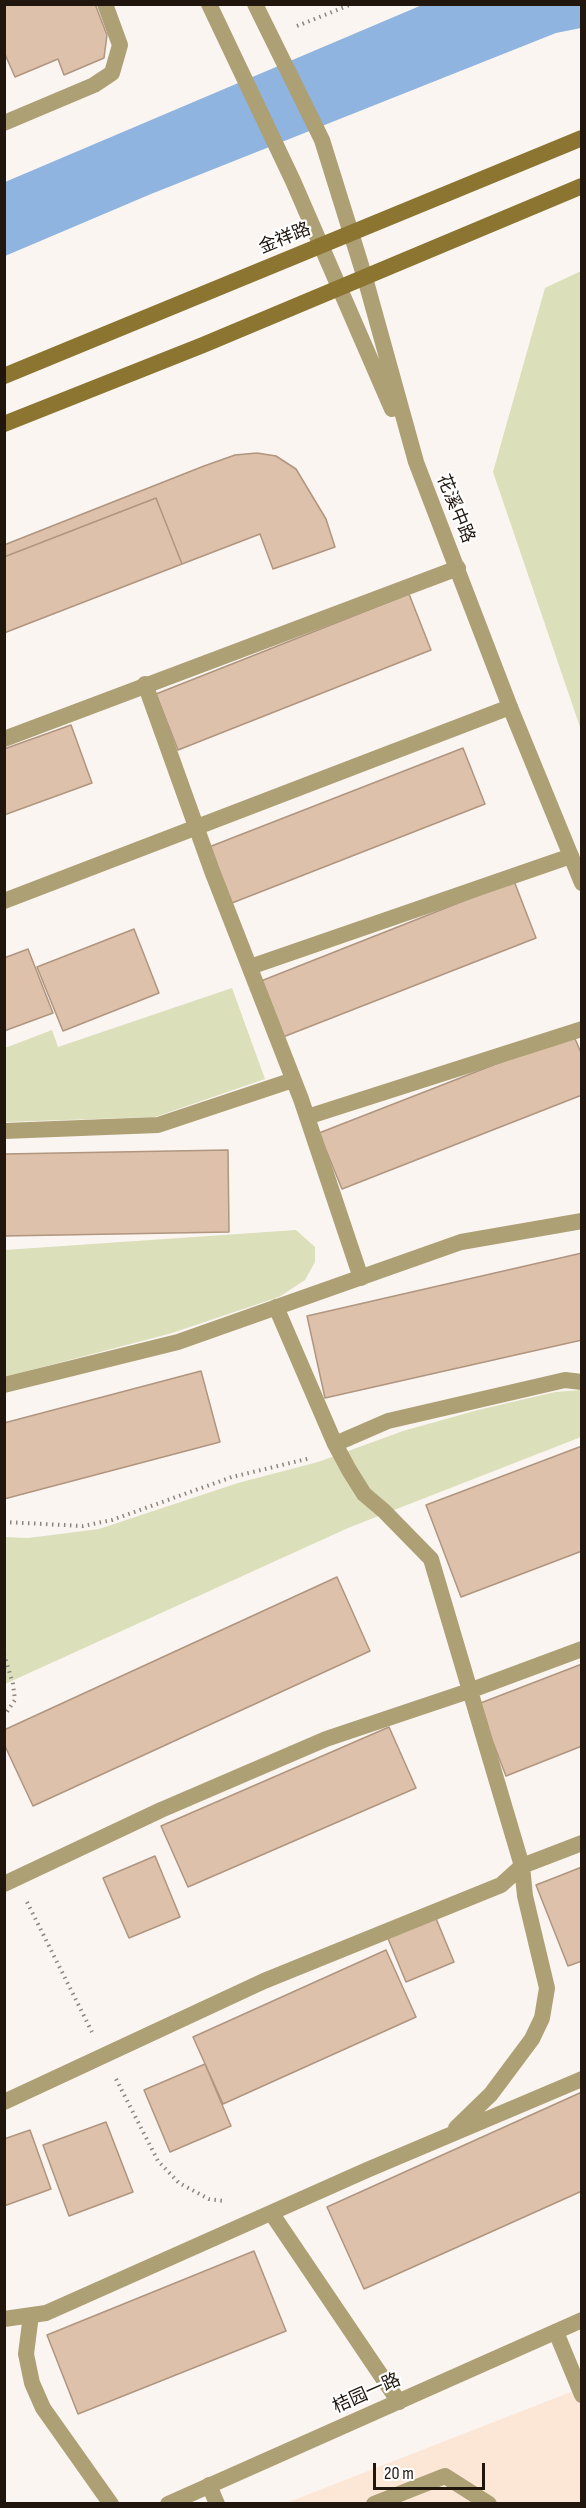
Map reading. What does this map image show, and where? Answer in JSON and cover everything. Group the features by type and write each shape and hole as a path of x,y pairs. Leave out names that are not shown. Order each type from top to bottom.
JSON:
{"main road":[{"name":"金祥路","path":"4,376 582,138"},
{"path":"4,424 365,278 582,186"}],"street":[{"path":"4,123 94,85 112,73 120,45 105,4"},
{"path":"209,4 340,288 416,462"},
{"name":"花溪中路","path":"255,4 322,140 365,278 416,462 510,708 582,883"},
{"path":"4,739 458,568"},
{"path":"145,684 307,1117 361,1278"},
{"path":"4,901 510,708"},
{"path":"250,967 571,856"},
{"path":"307,1117 582,1029"},
{"path":"4,1131 158,1125 293,1080"},
{"path":"4,1385 178,1342 462,1242 582,1221"},
{"path":"276,1307 334,1444 364,1494 384,1510 431,1559 522,1866 525,1896 547,1988 542,2018 532,2039 490,2094 448,2135"},
{"path":"334,1444 388,1421 565,1380 582,1382"},
{"path":"4,1884 161,1810 326,1739 469,1691 582,1649"},
{"path":"4,2102 264,1982 501,1885 522,1866 582,1843"},
{"path":"4,2319 46,2313 448,2135 582,2079"},
{"path":"272,2214 399,2402"},
{"path":"31,2315 26,2354 32,2383 44,2408 111,2504"},
{"name":"桔园一路","path":"168,2504 582,2320"},
{"path":"556,2332 582,2395"},
{"path":"374,2504 445,2476 489,2504"},
{"path":"209,2485 218,2504"}],"path":[{"path":"270,37 352,4"},
{"path":"4,1522 84,1526 112,1520 232,1477 317,1457 334,1444"},
{"path":"4,1654 14,1684 15,1700 4,1716"}],"shaded area":[{"path":"581,2388 581,2503 286,2503"}],"green space":[{"path":"581,271 581,730 493,472 545,288"},
{"path":"232,988 265,1079 155,1117 5,1122 5,1048 52,1030 58,1047"},
{"path":"296,1230 315,1247 315,1262 305,1280 279,1297 172,1333 5,1377 5,1250"},
{"path":"581,1390 581,1437 348,1528 5,1684 4,1537 28,1538 99,1529 238,1483 318,1462 403,1431 555,1392"}],"water":[{"path":"422,5 581,5 581,28 556,33 151,194 5,256 5,182"}],"building":[{"path":"4,4 95,4 107,35 104,58 64,75 58,59 15,77 4,52"},
{"path":"257,453 276,456 296,469 326,519 335,547 273,569 260,534 182,564 156,498 4,557 4,545 204,466 235,455"},
{"path":"156,498 182,564 4,633 4,557"},
{"path":"409,594 431,650 178,750 156,694"},
{"path":"71,725 92,783 4,815 4,749"},
{"path":"463,748 485,804 232,903 209,847"},
{"path":"514,881 536,938 283,1037 261,981"},
{"path":"134,929 159,993 63,1031 37,967"},
{"path":"28,949 53,1013 4,1031 4,958"},
{"path":"573,1034 582,1055 582,1095 342,1189 319,1133"},
{"path":"228,1150 229,1232 4,1236 4,1154"},
{"path":"582,1253 582,1340 325,1398 307,1316"},
{"path":"201,1371 220,1442 4,1499 4,1423"},
{"path":"582,1446 582,1551 461,1597 426,1505"},
{"path":"337,1577 370,1651 33,1806 4,1744 4,1730"},
{"path":"582,1664 582,1746 506,1776 478,1704"},
{"path":"389,1727 416,1788 188,1887 161,1826"},
{"path":"155,1856 180,1917 129,1938 103,1878"},
{"path":"582,1867 582,1961 568,1966 536,1885"},
{"path":"435,1916 454,1962 406,1982 387,1936"},
{"path":"386,1950 416,2017 223,2104 193,2037"},
{"path":"205,2064 231,2126 170,2152 144,2090"},
{"path":"582,2092 582,2191 364,2289 327,2207"},
{"path":"106,2122 133,2192 69,2216 43,2145"},
{"path":"30,2130 51,2189 4,2206 4,2139"},
{"path":"254,2251 286,2331 78,2414 47,2335"}]}
